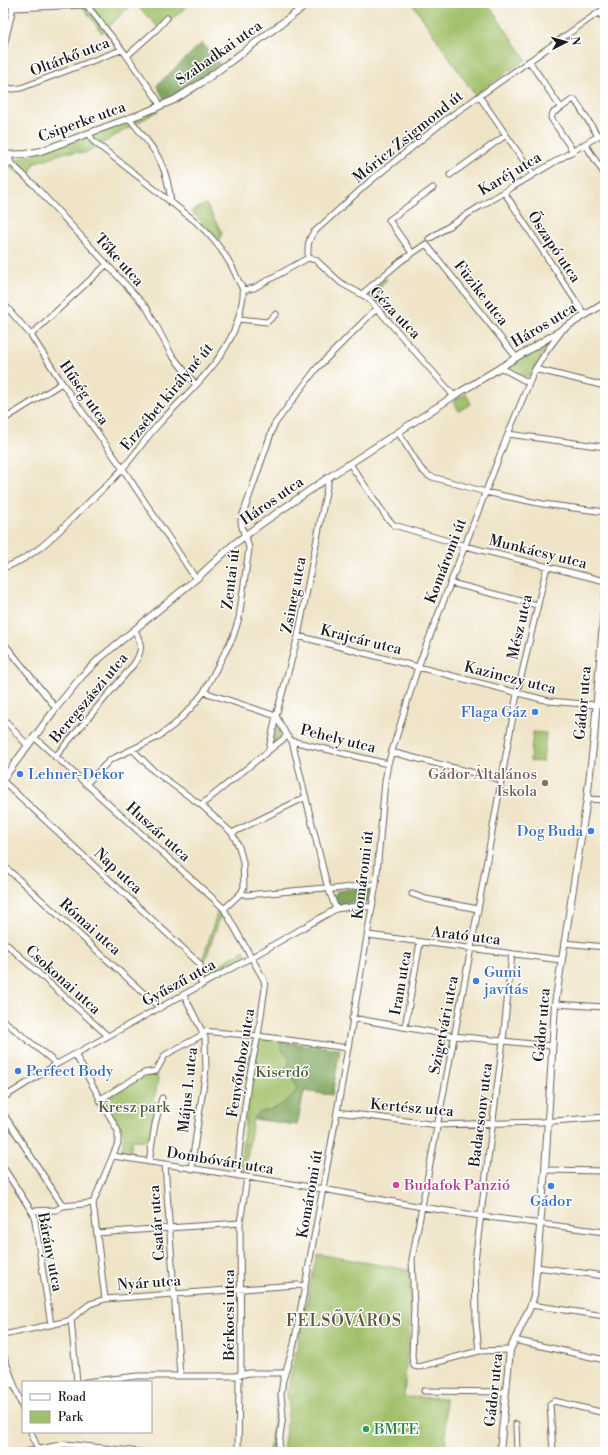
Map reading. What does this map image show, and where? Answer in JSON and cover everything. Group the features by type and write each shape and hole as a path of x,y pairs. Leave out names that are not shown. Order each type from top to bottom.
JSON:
{"street":[{"name":"Szabadkai utca","path":"160,106 188,92 204,81 309,3"},
{"path":"3,50 13,6 85,4 127,56 160,106"},
{"name":"Móricz Zsigmond út","path":"308,258 309,239 313,233 368,183 448,118 605,8"},
{"path":"599,12 605,21"},
{"path":"127,56 158,29 167,18"},
{"name":"Oltárkő utca","path":"3,87 13,89 21,88 121,50"},
{"path":"529,61 561,108"},
{"path":"479,96 533,174"},
{"path":"573,151 551,118 552,113 572,100 575,100 598,136"},
{"name":"Csiperke utca","path":"3,155 10,159 33,153 160,106"},
{"path":"129,118 156,153 168,178 172,203"},
{"name":"Karéj utca","path":"362,294 412,253 479,207 605,132"},
{"path":"89,133 93,141 196,221 214,240 231,264 243,290 254,288 308,258"},
{"path":"450,175 506,135"},
{"path":"585,144 605,174"},
{"path":"3,169 10,159"},
{"name":"Tőke utca","path":"10,159 147,308 171,354 196,386"},
{"path":"412,253 389,220 433,188"},
{"name":"Őszapó utca","path":"504,192 585,315"},
{"name":"Füzike utca","path":"428,242 516,357"},
{"name":"Géza utca","path":"308,258 316,260 340,283 368,298 454,396"},
{"path":"31,335 107,264"},
{"name":"Erzsébet királyné út","path":"3,568 20,561 45,544 123,469 157,425 196,386 222,353 239,319 243,290"},
{"name":"Hűség utca","path":"3,303 31,335 62,383 123,469 196,579"},
{"name":"Háros utca","path":"3,780 56,708 82,676 100,658 196,579 245,535 329,477 398,432 516,357 605,303"},
{"name":"Zentai út","path":"86,784 110,760 158,737 174,725 204,692 233,637 239,618 249,557 248,544 241,525 241,520 274,424 316,369 377,308"},
{"path":"239,319 266,322 276,314"},
{"name":"Komáromi út","path":"278,1452 283,1414 281,1394 284,1373 294,1344 368,935 376,884 385,781 391,752 418,667 529,382 535,369 564,328"},
{"path":"500,367 529,382"},
{"path":"535,369 605,386"},
{"path":"3,420 62,383"},
{"path":"398,432 425,473 436,478 485,492 543,504 605,512"},
{"path":"508,434 605,447"},
{"name":"Munkácsy utca","path":"350,464 391,522 399,527 465,546 605,581"},
{"name":"Zsineg utca","path":"269,749 276,716 298,636 329,477"},
{"name":"Mész utca","path":"517,694 547,566"},
{"path":"451,582 537,605"},
{"name":"Gádor utca","path":"500,1452 510,1350 531,1305 534,1295 545,1170 555,1004 587,799 604,626 605,596"},
{"name":"Beregszászi utca","path":"56,757 134,664 139,656 141,650 140,642 135,630"},
{"name":"Krajcár utca","path":"298,636 418,667"},
{"path":"3,642 56,708"},
{"name":"Kazinczy utca","path":"418,667 517,694 549,701 605,704"},
{"path":"204,692 276,716"},
{"name":"Szigetvári utca","path":"479,1351 419,1367 414,1366 412,1357 414,1307 412,1259 517,694"},
{"name":"Pehely utca","path":"276,716 287,736 292,741 388,764"},
{"path":"3,718 28,746"},
{"path":"201,805 287,736"},
{"name":"Huszár utca","path":"34,737 224,909 252,957"},
{"path":"292,741 329,889 336,909"},
{"path":"133,750 154,771 201,805 232,833 239,847 243,862 244,887 242,893 224,909"},
{"path":"391,752 502,780"},
{"name":"Nap utca","path":"3,780 200,964 200,980 202,985"},
{"path":"232,833 306,798"},
{"path":"587,799 605,800"},
{"name":"Római utca","path":"3,865 160,1008"},
{"path":"242,893 246,895 325,888 334,889 376,884"},
{"path":"412,894 478,909"},
{"name":"Gyűszű utca","path":"3,1098 74,1054 184,995 336,909 357,906 372,907"},
{"name":"Arató utca","path":"368,935 420,943 561,960"},
{"name":"Csokonai utca","path":"3,941 108,1036"},
{"name":"Iram utca","path":"405,1027 420,943"},
{"path":"564,943 605,947"},
{"name":"Badacsony utca","path":"479,1351 474,1277 480,1216 503,1041 512,954"},
{"name":"Fenyőtoboz utca","path":"238,1176 239,1152 248,1083 258,1036 266,984 252,957"},
{"name":"Május 1. utca","path":"184,995 204,1032 206,1069 191,1168"},
{"path":"555,1004 605,1006"},
{"path":"352,1018 454,1036 552,1046"},
{"path":"3,1020 57,1064"},
{"path":"99,1100 144,1073 156,1071 165,1055 204,1032 258,1036 348,1048"},
{"path":"74,1054 118,1131 118,1143 93,1203 105,1299"},
{"path":"149,1162 155,1124 162,1098"},
{"name":"Kertész utca","path":"337,1112 437,1125 548,1121 605,1117"},
{"path":"3,1113 63,1206"},
{"name":"Dombóvári utca","path":"113,1156 323,1189 480,1216 605,1232"},
{"name":"Csatár utca","path":"166,1164 180,1376"},
{"name":"Bárány utca","path":"3,1167 34,1215 51,1325"},
{"path":"545,1170 605,1171"},
{"name":"Bérkocsi utca","path":"238,1452 241,1289 240,1224 246,1178"},
{"path":"32,1211 56,1210 63,1206 93,1203"},
{"path":"97,1233 240,1224"},
{"path":"536,1267 605,1276"},
{"name":"Nyár utca","path":"3,1335 68,1321 90,1304 105,1299 305,1286"},
{"path":"531,1305 605,1316"},
{"path":"70,1319 78,1381"},
{"path":"514,1340 605,1360"},
{"path":"479,1351 510,1350"},
{"path":"3,1354 22,1406"},
{"path":"94,1381 138,1376 284,1373"},
{"path":"3,1387 14,1384"},
{"path":"424,1391 506,1392"},
{"path":"553,1452 550,1404 554,1401 605,1413"},
{"path":"516,1424 517,1452"},
{"path":"31,1433 38,1450"},
{"path":"25,1452 65,1444 118,1451 141,1452"}],"green space":[{"path":"80,3 133,3 102,33"},
{"path":"134,3 191,3 160,29"},
{"path":"412,3 487,3 526,59 475,95"},
{"path":"202,43 220,64 186,88 164,99 157,85"},
{"path":"157,108 158,111 85,153 66,152 34,163 29,176 17,172 9,167 14,160"},
{"path":"206,204 222,233 219,240 191,211"},
{"path":"384,279 387,279 380,290 378,304 368,294"},
{"path":"548,341 549,343 530,375 524,377 506,366"},
{"path":"466,394 471,404 459,411 453,401"},
{"path":"276,726 283,735 273,743"},
{"path":"533,732 546,733 543,762 530,761"},
{"path":"370,887 372,891 368,902 351,902 341,905 336,903 334,896 337,891"},
{"path":"218,910 222,912 205,961 203,959"},
{"path":"244,950 247,956 208,978 205,977 205,970 208,963 214,968"},
{"name":"Kiserdő","path":"260,1039 340,1049 332,1095 304,1091 297,1125 253,1119 245,1171 242,1171 241,1157 250,1084"},
{"path":"284,1042 340,1049 332,1095 304,1091 297,1125 253,1118 259,1113 275,1108 283,1103 294,1094 296,1090 296,1082 286,1069 289,1063 288,1056 280,1045"},
{"name":"Kresz park","path":"152,1074 156,1075 158,1079 154,1101 156,1102 151,1141 132,1140 130,1155 121,1154 124,1133 104,1102 126,1085 139,1078"},
{"path":"317,1254 409,1270 411,1300 404,1397 445,1398 446,1452 283,1452 289,1406 287,1393"},
{"path":"278,1389 280,1405 275,1452 269,1452"}],"place":[{"name":"Flaga Gáz","path":"535,712"},
{"name":"Lehner-Dekor","path":"20,774"},
{"name":"Gádor Általános Iskola","path":"545,783"},
{"name":"Dog Buda","path":"591,831"},
{"name":"Gumi javítás","path":"476,981"},
{"name":"Perfect Body","path":"18,1071"},
{"name":"Budafok Panzió","path":"396,1185"},
{"name":"Gádor","path":"551,1186"},
{"name":"BMTE","path":"366,1429"}],"district":[{"name":"FELSŐVÁROS","path":"344,1321"}]}
